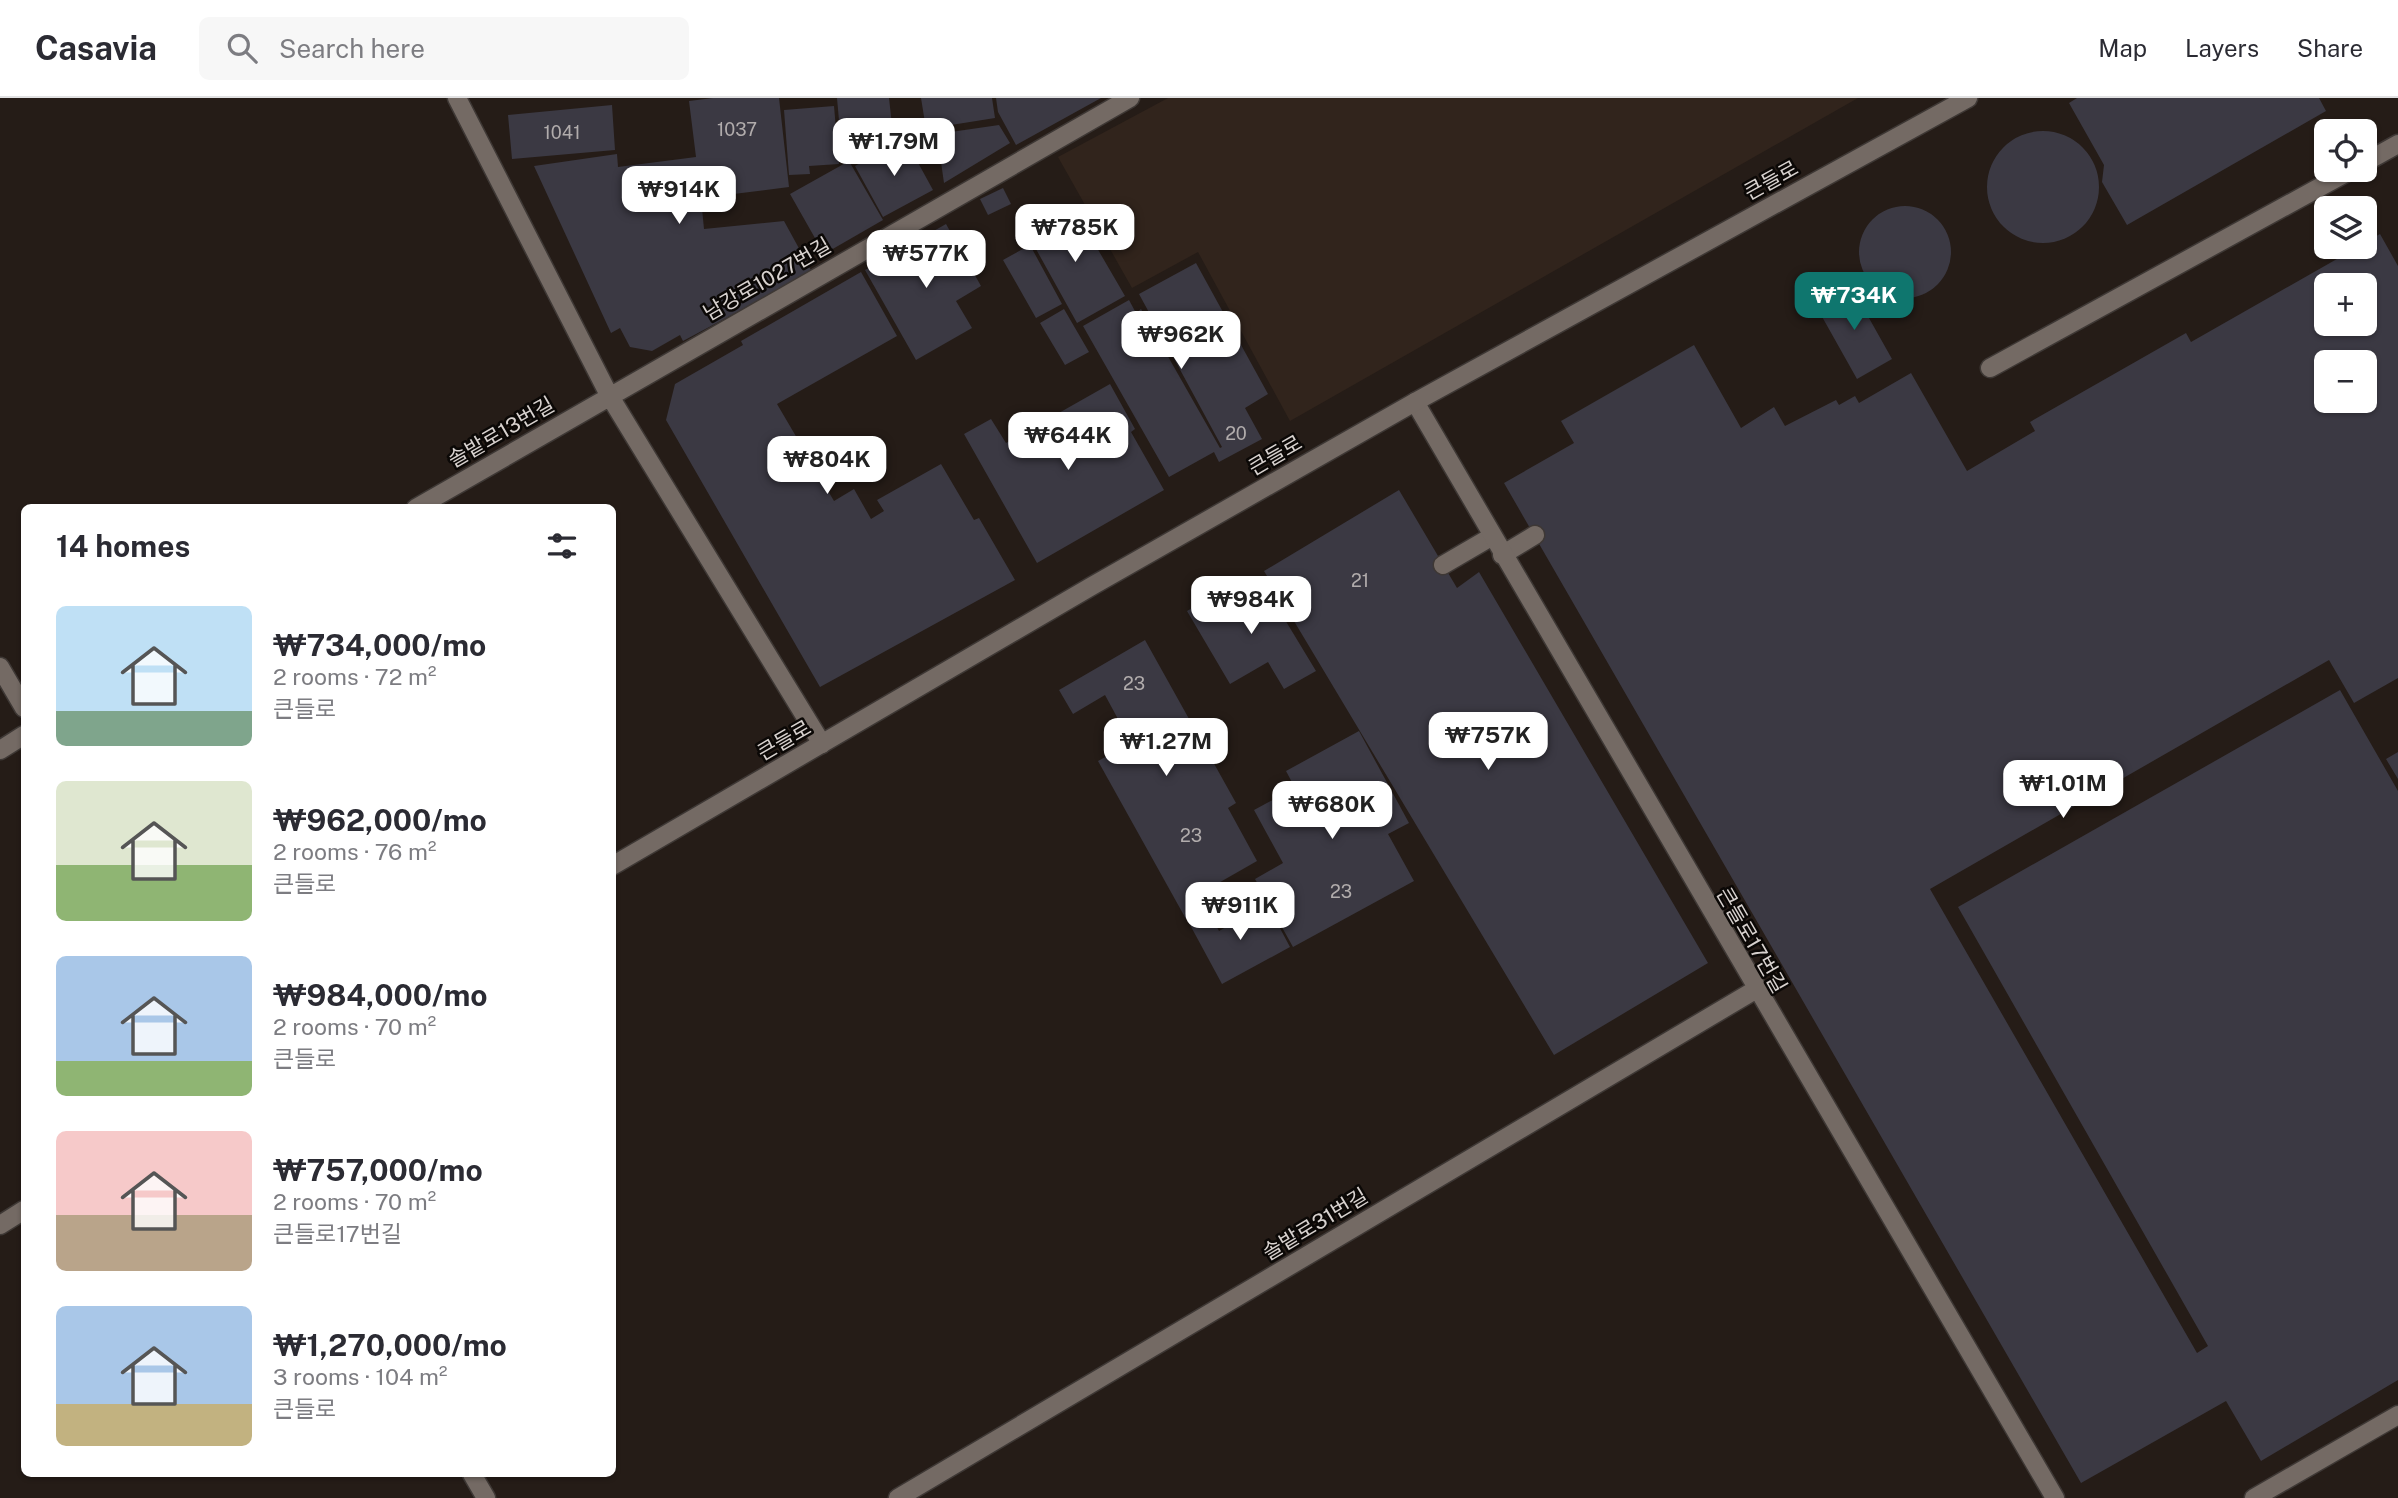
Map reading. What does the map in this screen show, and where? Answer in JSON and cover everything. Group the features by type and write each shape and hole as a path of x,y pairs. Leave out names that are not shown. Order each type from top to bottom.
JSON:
{"street":[{"path":"457,98 609,395 821,744"},
{"name":"남강로1027번길","path":"609,395 1130,98"},
{"name":"큰들로","path":"616,864 1415,402 1968,98"},
{"path":"2377,156 2398,144"},
{"path":"1990,368 2329,182"},
{"name":"솔밭로13번길","path":"423,504 609,395"},
{"name":"큰들로17번길","path":"1415,402 1755,990 2055,1498"},
{"path":"1502,555 1535,535"},
{"path":"1443,565 1492,537"},
{"path":"0,667 21,703"},
{"path":"0,750 21,737"},
{"name":"솔밭로31번길","path":"898,1498 1755,990"},
{"path":"0,1224 21,1212"},
{"path":"2254,1498 2278,1492 2398,1415"},
{"path":"474,1477 486,1498"}],"shaded area":[{"path":"1168,98 1858,98 1290,421 1198,252 1132,288 1058,157"}],"building":[{"path":"713,98 779,98 789,187 701,198 704,229 784,221 812,272 683,341 680,335 652,351 630,347 620,328 611,333 534,166 617,154 618,167 696,157 689,101"},
{"path":"837,98 889,98 892,125 854,153 842,154"},
{"path":"921,98 992,98 995,118 926,129"},
{"path":"996,98 1101,98 1016,145 998,112"},
{"path":"2077,98 2319,98 2326,111 2127,225 2102,182 2104,165 2069,103"},
{"path":"612,105 615,150 512,159 508,115"},
{"path":"834,106 839,164 809,166 810,174 789,175 784,110"},
{"path":"999,125 1010,143 944,183 937,134"},
{"path":"2043,131 2064,135 2083,147 2095,166 2099,187 2095,208 2083,227 2064,239 2043,243 2022,239 2003,227 1991,208 1987,187 1991,166 2003,147 2022,135"},
{"path":"905,139 933,190 883,217 855,166"},
{"path":"849,161 883,220 824,254 790,194"},
{"path":"1003,188 1011,204 988,215 980,199"},
{"path":"1072,205 1125,296 1077,323 1026,231"},
{"path":"1905,206 1922,210 1937,220 1947,235 1951,252 1947,269 1937,284 1922,294 1905,298 1888,294 1873,284 1863,269 1859,252 1863,235 1873,220 1888,210"},
{"path":"946,224 981,286 956,301 972,328 916,360 865,270"},
{"path":"2380,234 2398,266 2398,678 2354,703 2329,660 1930,889 2197,1353 2208,1346 1958,907 2340,690 2398,791 2398,1380 2261,1461 2226,1401 2081,1483 1504,483 1574,443 1561,421 1694,345 1741,428 1774,407 1785,426 1836,400 1839,405 1855,396 1859,403 1911,373 1967,471 2035,431 2030,422 2186,333 2191,342 2337,259 2377,259 2377,236"},
{"path":"1030,245 1062,304 1036,318 1003,260"},
{"path":"1196,263 1268,394 1245,408 1262,439 1219,462 1214,452 1169,477 1083,326 1129,300 1136,313 1141,309 1220,448 1222,447 1139,294"},
{"path":"861,272 897,336 777,404 834,501 854,489 871,519 884,511 877,500 941,464 974,520 979,518 1015,580 820,687 666,420 675,384 743,345 741,341"},
{"path":"1851,286 1892,359 1857,379 1816,306"},
{"path":"1064,309 1089,352 1065,365 1040,323"},
{"path":"1110,384 1135,429 1131,432 1164,490 1037,563 964,434 991,419 1006,443"},
{"path":"1399,490 1457,588 1479,572 1708,963 1554,1055 1264,571"},
{"path":"1261,580 1316,671 1284,689 1268,662 1230,684 1187,611 1225,589 1230,599"},
{"path":"1145,640 1236,803 1228,808 1257,861 1201,893 1209,907 1186,919 1098,761 1131,743 1105,695 1073,714 1059,690"},
{"path":"1359,731 1409,823 1388,834 1414,881 1293,947 1255,879 1283,863 1254,810 1295,788 1286,771"},
{"path":"2398,752 2398,779 2386,759"},
{"path":"1267,904 1290,947 1222,984 1189,923 1209,912 1219,931"}]}
